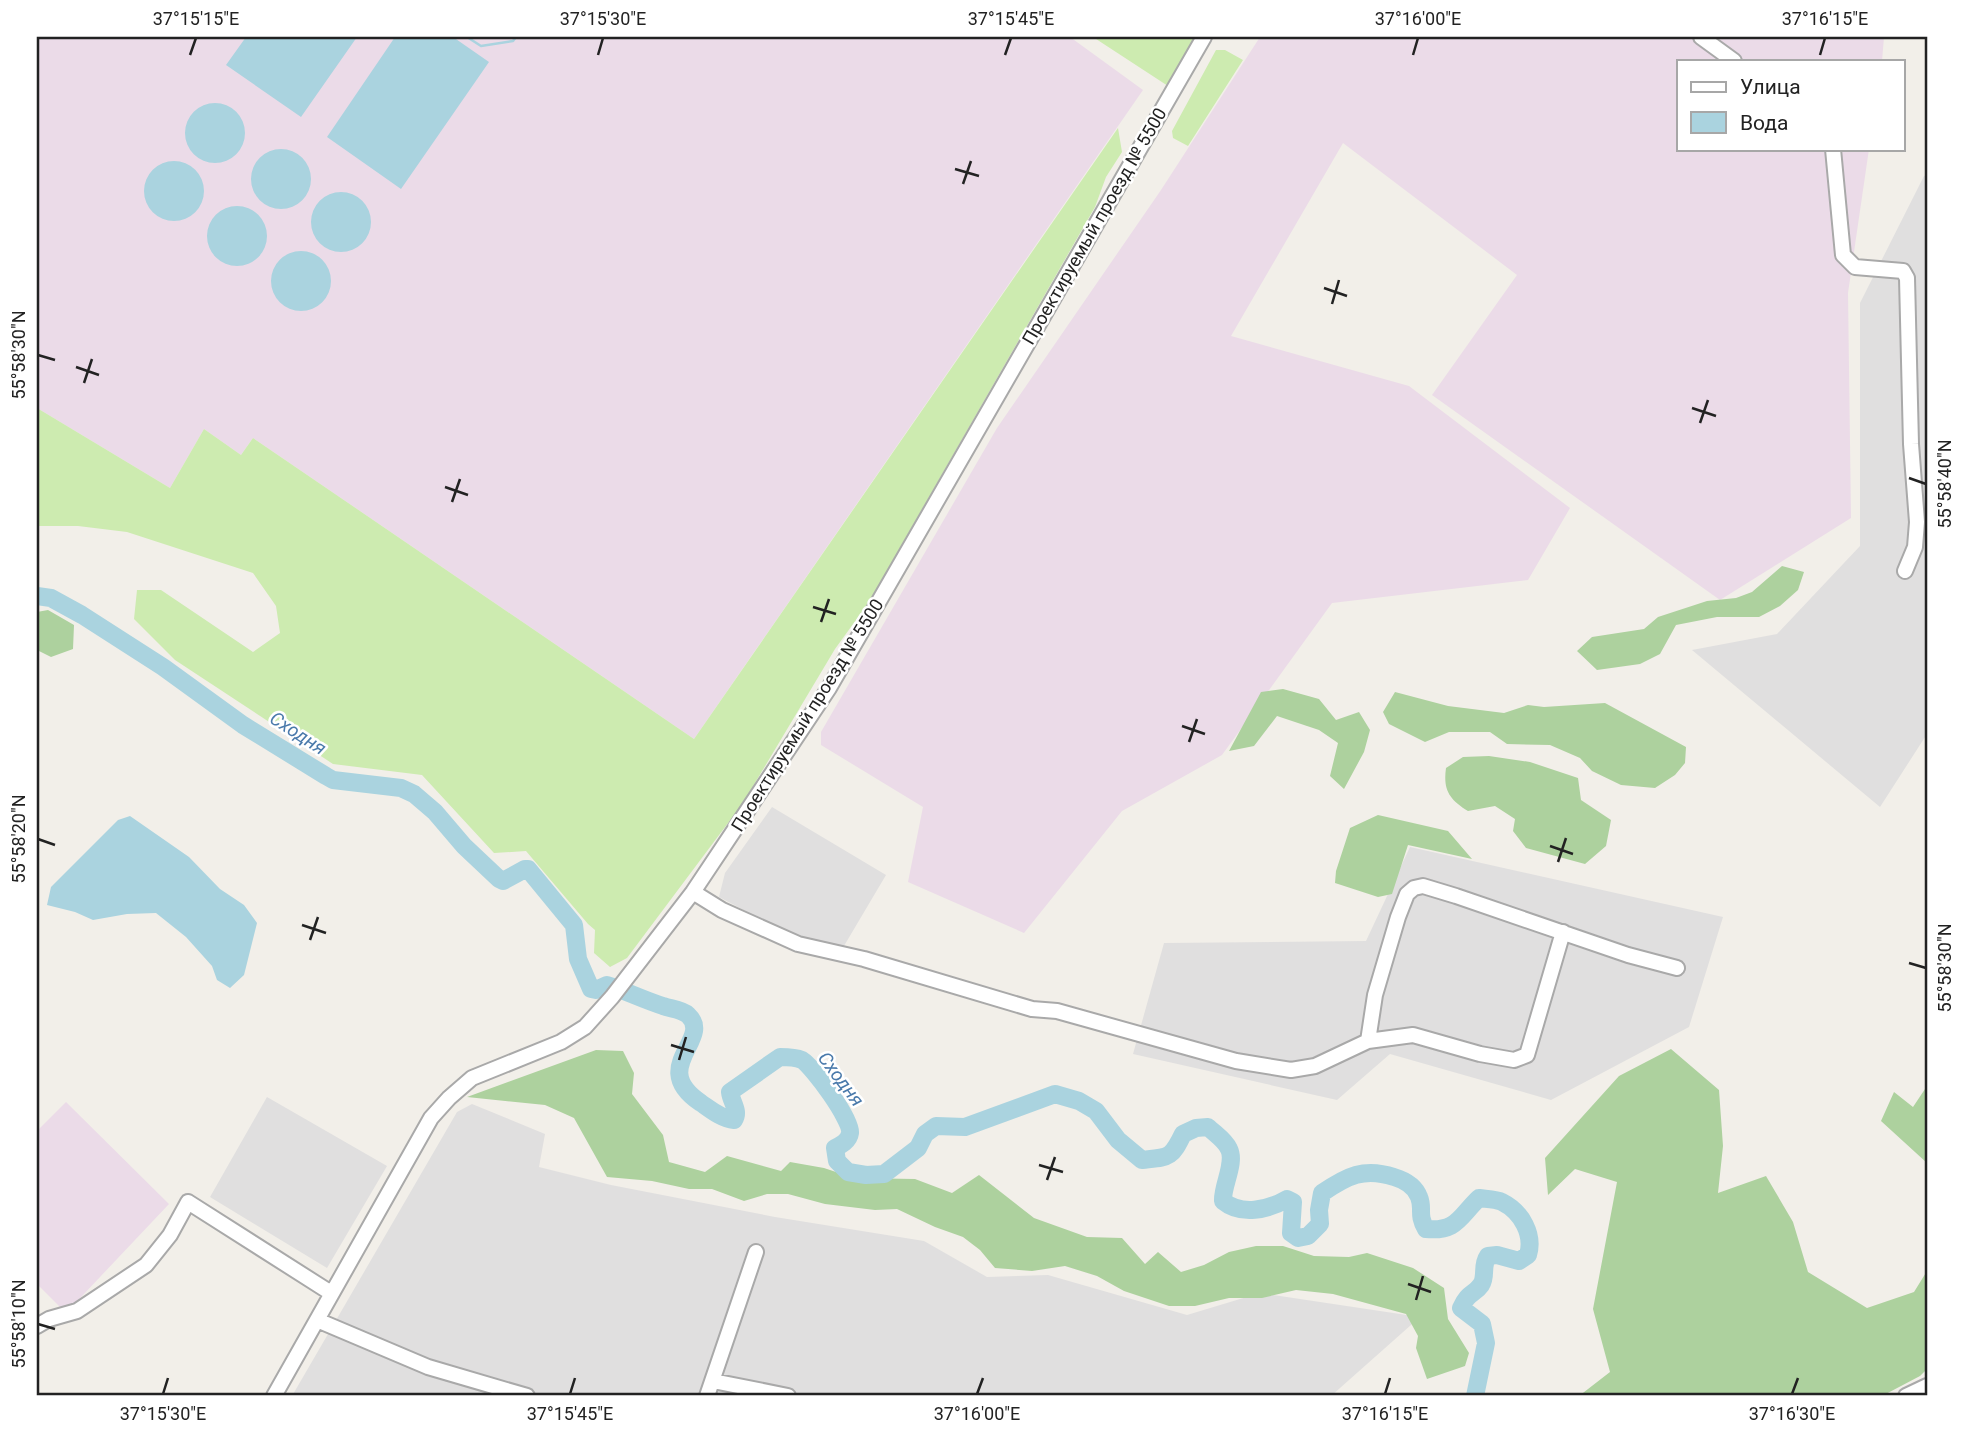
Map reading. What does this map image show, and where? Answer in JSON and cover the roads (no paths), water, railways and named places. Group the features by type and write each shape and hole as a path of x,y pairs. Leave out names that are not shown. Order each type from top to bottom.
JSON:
{"street":[{"name":"Проектируемый проезд № 5500","path":"274,1396 431,1118 472,1078 561,1042 585,1027 612,997 693,892 829,688 1204,37"},
{"path":"1701,37 1733,60"},
{"path":"1833,150 1843,255 1854,267 1903,271 1907,278 1911,443 1917,522 1915,547 1905,572"},
{"path":"1368,1041 1375,995 1398,917 1407,894 1414,888 1423,886 1628,955 1678,968"},
{"path":"693,892 722,910 798,944 864,959 1032,1009 1057,1011 1236,1061 1292,1070 1315,1066 1368,1041 1413,1035 1491,1056 1514,1060 1527,1055 1563,932"},
{"path":"37,1326 49,1319 77,1311 146,1265 170,1235 188,1202 331,1293"},
{"path":"707,1396 756,1252"},
{"path":"317,1320 482,1391 527,1396"},
{"path":"713,1381 788,1396"},
{"path":"1906,1396 1927,1386"}],"water":[{"path":"246,37 357,37 301,117 226,65"},
{"path":"395,37 453,37 489,62 401,189 327,137"},
{"path":"215,103 232,108 240,116 245,133 240,150 232,158 215,163 198,158 190,150 185,133 190,116 198,108"},
{"path":"281,149 298,154 306,162 311,179 306,196 298,204 281,209 264,204 256,196 251,179 256,162 264,154"},
{"path":"174,161 191,166 199,174 204,191 199,208 191,216 174,221 157,216 149,208 144,191 149,174 157,166"},
{"path":"341,192 358,197 366,205 371,222 366,239 358,247 341,252 324,247 316,239 311,222 316,205 324,197"},
{"path":"237,206 254,211 262,219 267,236 262,253 254,261 237,266 220,261 212,253 207,236 212,219 220,211"},
{"path":"301,251 318,256 326,264 331,281 326,298 318,306 301,311 284,306 276,298 271,281 276,264 284,256"},
{"path":"130,816 189,857 220,889 244,905 257,923 244,975 230,988 217,980 212,966 186,937 156,913 127,914 93,920 47,905 51,887 118,820"}],"waterway":[{"path":"467,37 481,46 513,41 516,37"},
{"name":"Сходня","path":"37,596 51,598 82,615 163,667 243,725 333,780 401,788 414,794 435,812 464,846 499,879 503,881 528,869 574,925 578,959 591,989 596,990 607,985 688,1015 694,1024 693,1034 680,1066 680,1077 686,1090 717,1114 734,1120 736,1110 730,1092 780,1057 802,1060 831,1094 849,1126 848,1138 835,1148 837,1161 848,1172 884,1174 918,1148 925,1134 936,1126 965,1127 1055,1094 1079,1101 1096,1111 1118,1140 1142,1160 1168,1155 1183,1134 1196,1128 1208,1127 1225,1143 1231,1155 1223,1201 1238,1209 1255,1210 1287,1199 1293,1202 1291,1233 1298,1238 1308,1236 1320,1224 1322,1193 1348,1178 1365,1173 1394,1177 1412,1187 1419,1197 1426,1229 1451,1226 1479,1198 1502,1202 1509,1206 1525,1225 1529,1240 1528,1255 1519,1261 1497,1255 1488,1256 1481,1285 1466,1299 1461,1308 1482,1324 1486,1343 1475,1396"}]}
